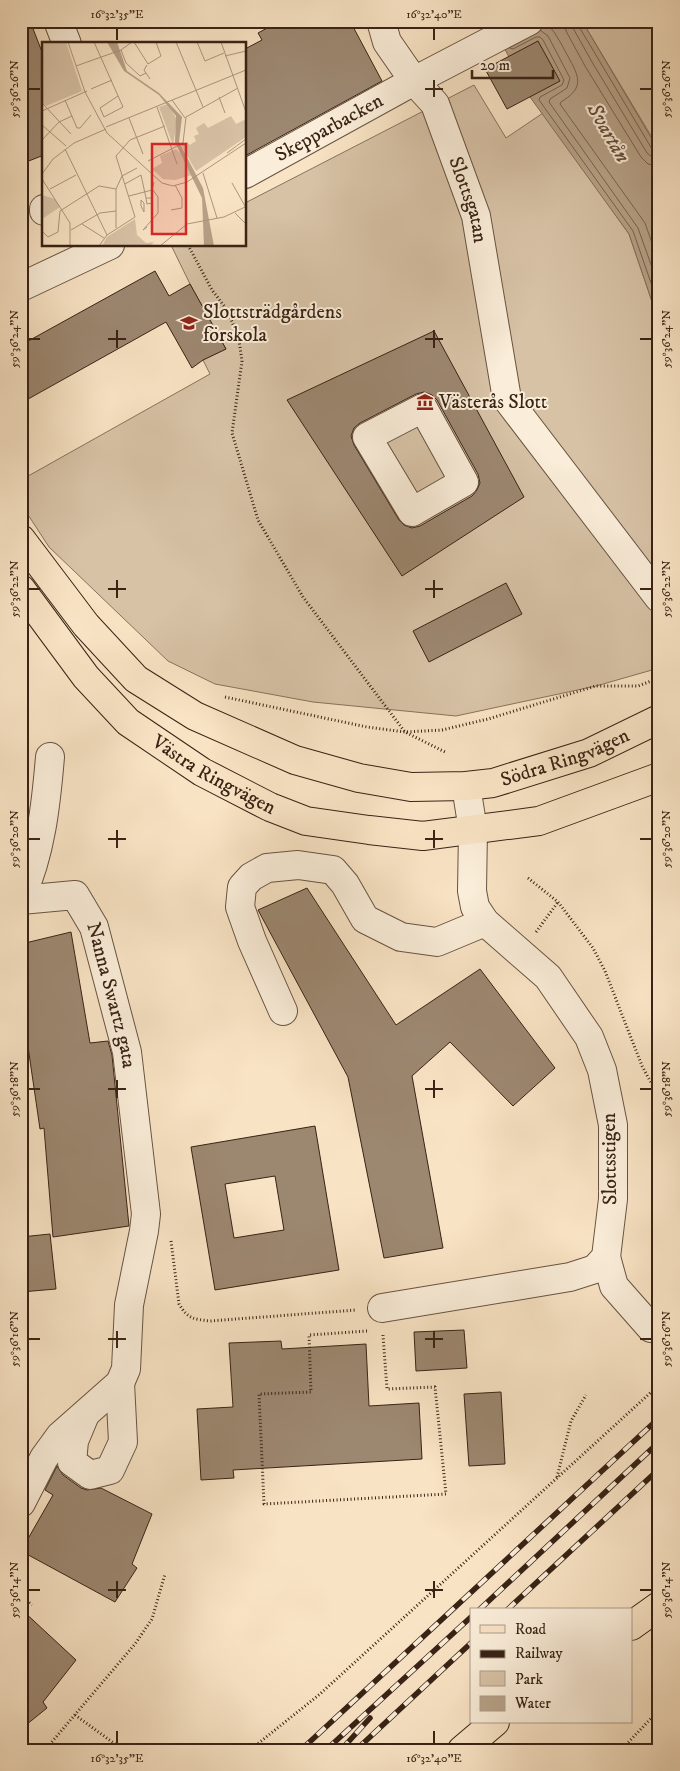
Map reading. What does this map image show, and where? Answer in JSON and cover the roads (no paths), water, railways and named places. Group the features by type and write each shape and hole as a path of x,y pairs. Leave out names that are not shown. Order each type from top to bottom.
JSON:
{"main road":[{"name":"Västra Ringvägen","path":"21,539 86,626 136,679 195,716 295,760 359,778 411,787 466,786"},
{"name":"Västra Ringvägen","path":"21,589 86,677 128,722 202,772 230,787 270,807 306,821 423,836 473,830"},
{"name":"Södra Ringvägen","path":"466,786 493,783 589,753 659,719"},
{"path":"473,830 539,821 659,778"},
{"path":"641,1623 659,1606"}],"street":[{"path":"58,21 66,42"},
{"name":"Slottsgatan","path":"381,21 387,42 414,82 435,104 476,216 507,399 659,598"},
{"name":"Skepparbacken","path":"246,173 529,21"},
{"path":"21,287 62,255 105,246"},
{"path":"21,898 32,874 46,807 50,757"},
{"name":"Slottsstigen","path":"466,786 473,830 472,891 475,907 485,922 548,977 589,1038 602,1070 614,1125 613,1199 606,1257"},
{"path":"283,1011 240,907 242,887 251,877 267,868 298,865 332,870 345,884 365,920 401,938 437,942 485,922"},
{"name":"Nanna Swartz gata","path":"21,898 75,895 94,927 127,1052 146,1214 128,1305 126,1369 120,1383"},
{"path":"383,1319 570,1277 596,1269 606,1257"},
{"path":"606,1257 614,1286 651,1328"},
{"path":"21,1503 44,1458 60,1436 120,1383"},
{"path":"84,1416 74,1441 72,1462 90,1475 110,1470 123,1442 120,1383"}],"water":[{"name":"Svartån","path":"490,21 582,21 659,151 659,322 629,234 530,97 538,41 509,57"}],"railway":[{"path":"301,1750 659,1418"},
{"path":"481,1608 659,1442"},
{"path":"509,1608 659,1469"},
{"path":"326,1750 470,1618"},
{"path":"356,1750 470,1644"},
{"path":"341,1750 370,1718"}],"place":[{"name":"Slottsträdgårdens förskola","path":"189,323"},
{"name":"Västerås Slott","path":"425,402"}]}
